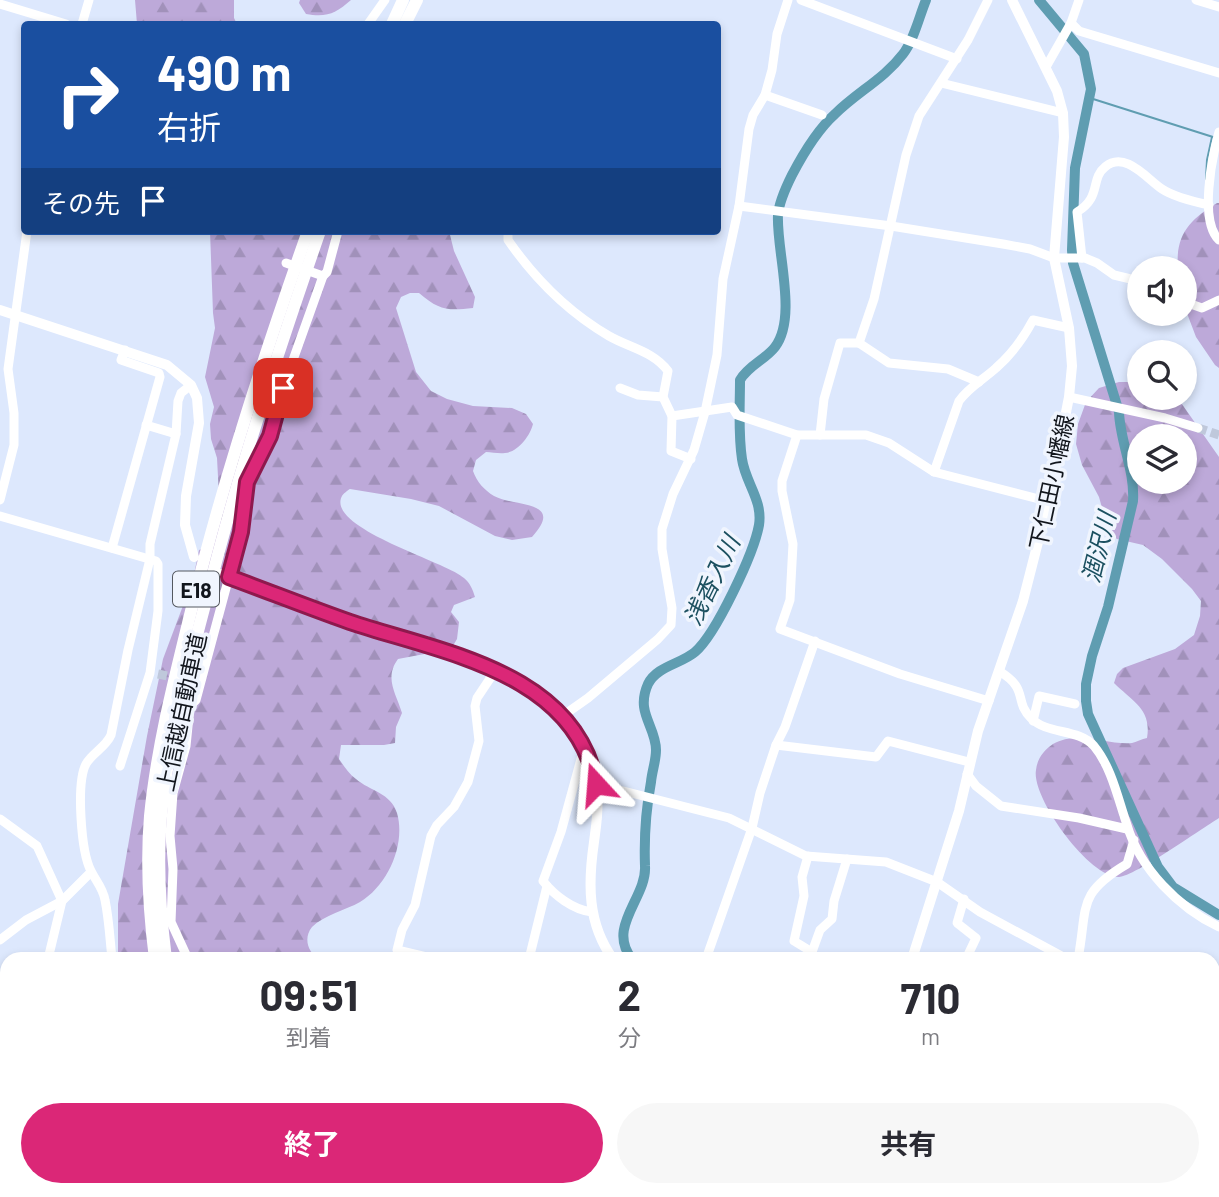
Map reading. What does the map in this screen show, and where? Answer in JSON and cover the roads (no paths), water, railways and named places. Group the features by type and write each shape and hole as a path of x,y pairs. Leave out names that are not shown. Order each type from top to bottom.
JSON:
{"highway":[{"path":"393,21 403,0"},
{"path":"406,21 416,0"},
{"name":"上信越自動車道","path":"154,952 149,894 149,841 155,779 168,708 218,507 262,362 307,235"},
{"name":"上信越自動車道","path":"165,952 160,893 160,828 165,782 180,704 234,495 319,235"}],"main road":[{"name":"下仁田小幡線","path":"914,952 959,811 969,762 1023,601 1049,499 1069,397 1072,366 1069,328 1054,258 1064,136 1063,113 1057,91 1012,0"},
{"path":"0,310 167,365 191,385 197,398 199,423 186,496 185,525 194,557"},
{"path":"225,575 352,622 432,645 495,671 537,694 561,717 586,754 596,784 598,802 590,874 592,912 601,940 609,952"}],"street":[{"path":"83,21 89,0"},
{"path":"370,21 385,0"},
{"path":"561,717 588,698 658,639 670,625 672,608 662,549 662,529 673,494 691,459 705,412 717,355 723,279 739,206 749,129 753,115 765,95 777,34 788,0"},
{"path":"801,0 957,59"},
{"path":"859,344 874,299 906,155 919,116 957,59 988,0"},
{"path":"1046,67 1071,24 1079,0"},
{"path":"1196,0 1219,7"},
{"path":"0,4 56,21"},
{"path":"1071,24 1079,31 1219,73"},
{"path":"941,83 1063,113"},
{"path":"765,95 822,116"},
{"path":"1219,132 1210,164 1209,205 1211,230 1219,240"},
{"path":"1075,259 1077,212 1087,206 1094,197 1105,167 1115,163 1126,164 1141,170 1163,190 1209,205"},
{"path":"739,206 891,226 1030,249 1054,258 1097,263 1114,275 1127,278"},
{"path":"0,500 15,433 8,369 26,235"},
{"path":"185,952 171,922 173,869 170,836 173,793 186,746 190,706 196,700 225,575 241,532 247,482 270,436 283,388 321,275 327,272 337,235"},
{"path":"508,235 508,240 546,288 609,336 651,354 662,363 668,372 663,397 673,416 671,451 691,459"},
{"path":"286,263 321,275"},
{"path":"1197,306 1202,307 1219,300"},
{"path":"934,472 959,401 1016,348 1033,320 1069,328"},
{"path":"820,435 824,399 840,344 859,344 889,363 947,369 979,382"},
{"path":"112,548 160,377 159,373 121,360 125,350"},
{"path":"112,952 105,899 100,884 91,872 82,838 83,774 86,763 111,735 150,559 150,544 176,434 178,401 181,393 191,385"},
{"path":"620,388 638,395 663,397"},
{"path":"1069,397 1198,428"},
{"path":"673,416 732,407 737,415 797,435 866,435 889,443 934,472 1039,499 1049,499"},
{"path":"146,425 176,434"},
{"path":"797,435 782,481 793,544 790,600 780,629 912,678 989,701"},
{"path":"0,516 150,559 158,564 154,674 120,766"},
{"path":"708,952 752,828 776,745 816,641"},
{"path":"396,952 402,930 415,905 431,836 454,807 468,782 480,741 475,706 477,698 495,671"},
{"path":"999,671 1016,683 1023,707 1033,721 1046,729 1078,737 1093,744 1107,768 1127,828 1159,881 1186,906 1219,927"},
{"path":"1033,721 1039,696 1075,705"},
{"path":"776,745 876,757 888,741 969,762"},
{"path":"586,754 581,759 561,832 544,872 543,881 582,911 592,912"},
{"path":"967,774 976,786 1001,806 1127,828"},
{"path":"596,784 729,818 808,856 886,862 937,882 990,918 1054,952"},
{"path":"0,820 37,846 62,901 50,952"},
{"path":"1079,952 1084,909 1092,891 1104,877 1127,864 1134,840"},
{"path":"808,856 802,877 804,896 794,942 809,952"},
{"path":"814,952 820,930 832,919 834,901 847,859"},
{"path":"0,940 26,920 62,901 91,872"},
{"path":"531,952 547,886"},
{"path":"964,899 957,923 976,937 969,952"}],"waterway":[{"name":"浅香入川","path":"628,952 623,935 629,912 644,878 649,792 656,754 644,703 648,684 657,673 683,660 704,643 742,573 759,525 756,499 742,459 740,380 771,352 782,334 786,301 778,229 781,200 801,159 822,127 903,54 926,0"},
{"name":"涸沢川","path":"1039,0 1084,54 1091,89 1075,168 1073,263 1119,412 1133,490 1133,501 1108,607 1086,684 1088,714 1158,867 1173,887 1219,915"},
{"path":"1090,98 1213,137"},
{"path":"1206,179 1212,137"}],"tunnel":[{"path":"1198,428 1219,435"},
{"path":"158,674 196,682"}]}
